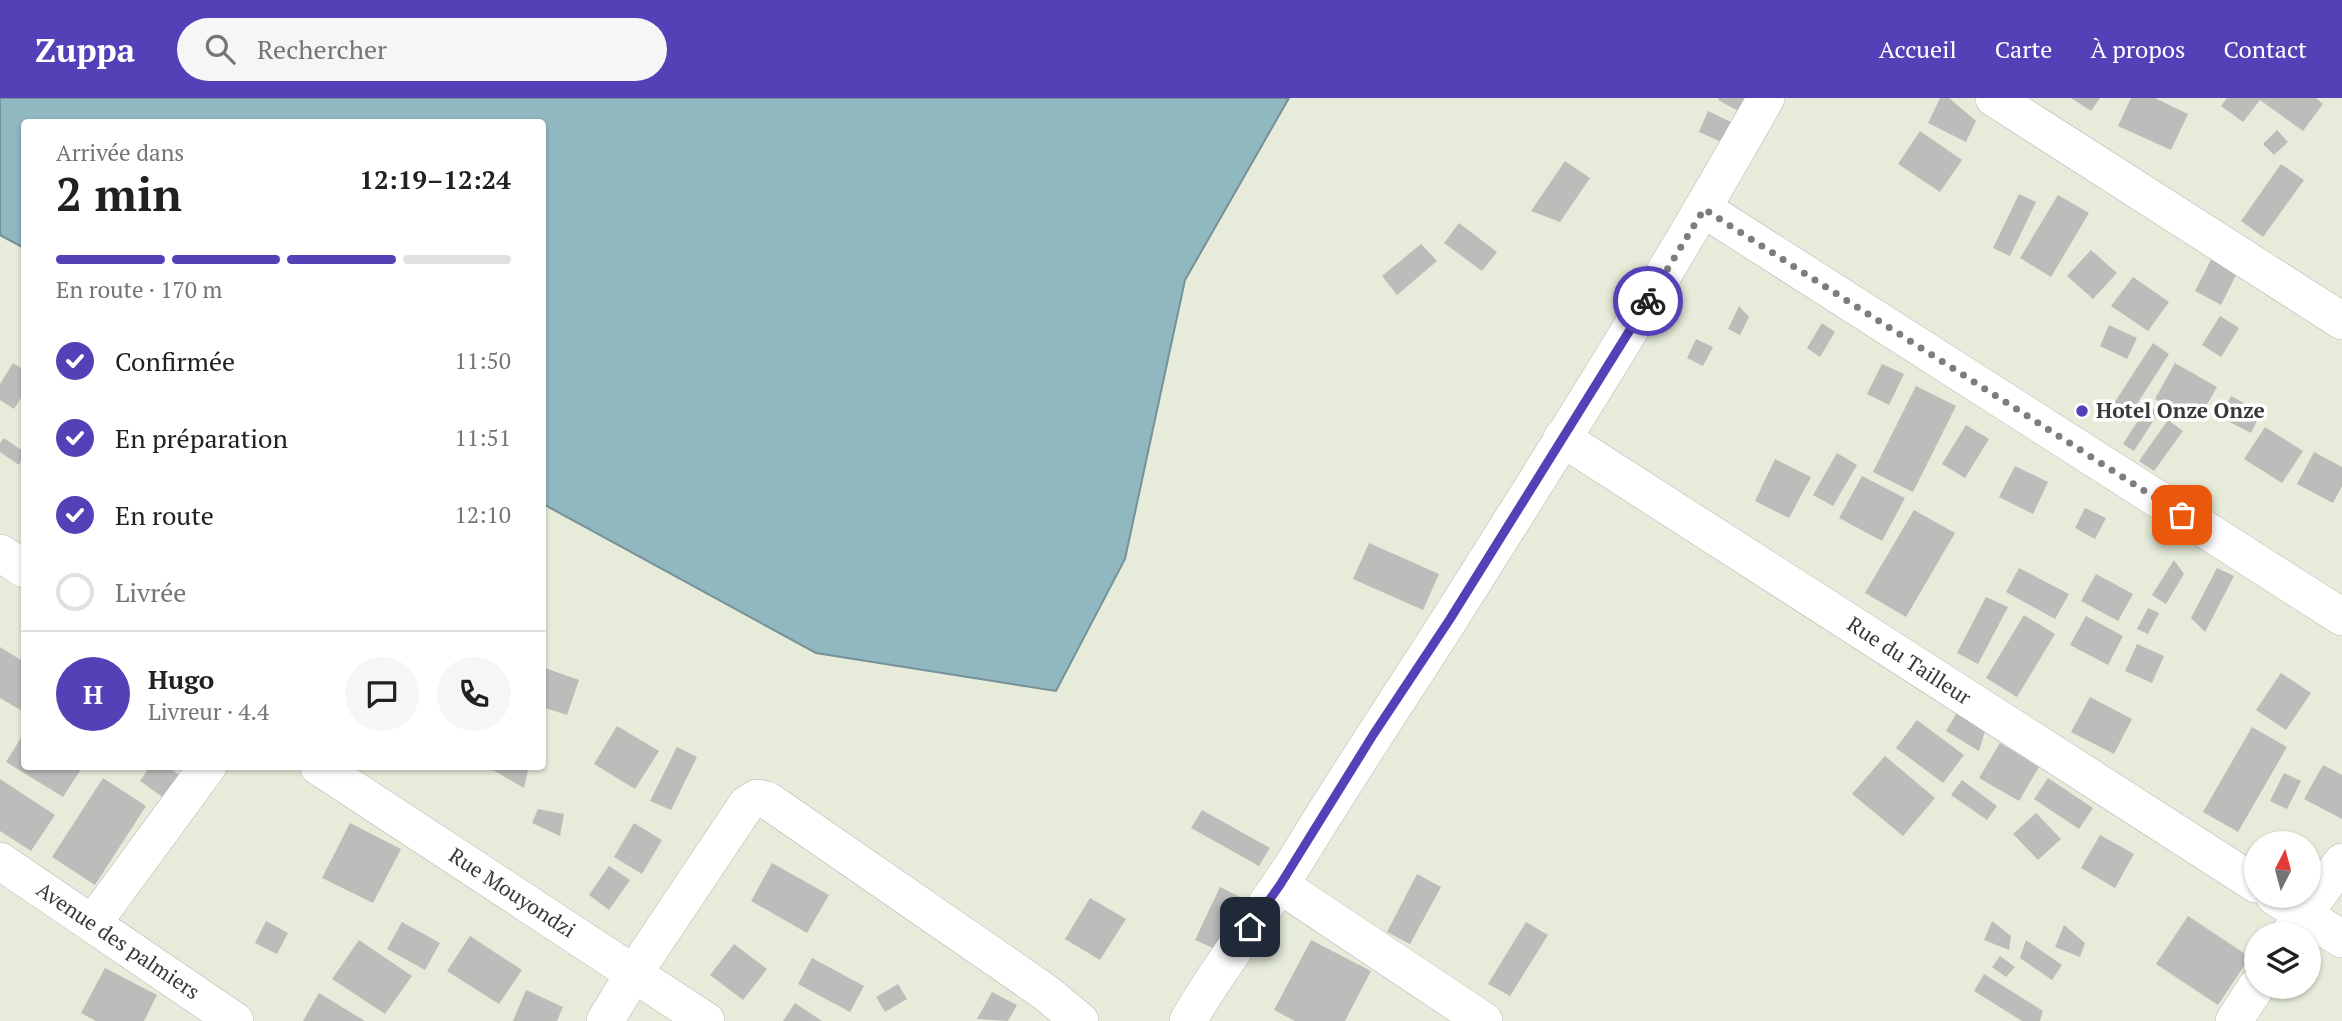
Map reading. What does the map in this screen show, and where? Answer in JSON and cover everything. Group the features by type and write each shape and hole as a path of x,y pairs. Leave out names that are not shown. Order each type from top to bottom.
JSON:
{"street":[{"path":"1188,1021 1205,990 1280,885 1562,438 1704,209 1766,98"},
{"path":"1994,98 2342,321"},
{"path":"1704,209 2342,617"},
{"name":"Rue du Tailleur","path":"1562,438 2244,876"},
{"path":"0,553 21,567"},
{"path":"93,923 205,770"},
{"name":"Rue Mouyondzi","path":"324,770 706,1021"},
{"path":"605,1021 747,804 757,798 767,800 1045,992 1080,1021"},
{"name":"Avenue des palmiers","path":"0,861 235,1021"},
{"path":"2342,862 2289,915 2342,939"},
{"path":"1280,885 1484,1021"},
{"path":"2234,1021 2248,999"}],"green space":[{"path":"0,98 2342,98 2342,1021 0,1021"}],"water":[{"path":"0,98 1289,98 1185,280 1125,559 1056,691 816,653 546,506 546,119 21,119 21,246 0,235"}],"building":[{"path":"1750,98 1742,113 1718,100"},
{"path":"1940,98 1949,98 1976,121 1966,142 1928,123"},
{"path":"2071,98 2100,98 2091,111"},
{"path":"2131,98 2155,98 2188,114 2171,150 2118,126"},
{"path":"2227,98 2316,98 2323,104 2303,131 2260,100 2243,122 2221,106"},
{"path":"1708,111 1733,123 1724,143 1699,132"},
{"path":"2277,130 2288,142 2274,155 2263,144"},
{"path":"1920,131 1962,160 1940,192 1898,164"},
{"path":"1565,161 1590,178 1560,222 1531,211"},
{"path":"2281,164 2304,180 2263,237 2241,221"},
{"path":"2019,194 2036,202 2010,256 1993,248"},
{"path":"2058,195 2089,213 2051,277 2020,258"},
{"path":"1459,223 1497,252 1482,271 1444,243"},
{"path":"1421,244 1437,261 1397,295 1382,276"},
{"path":"2091,250 2117,273 2093,299 2067,276"},
{"path":"2215,252 2241,265 2221,305 2195,291"},
{"path":"2133,277 2169,302 2148,331 2111,306"},
{"path":"1739,306 1749,317 1740,335 1728,329"},
{"path":"2220,316 2239,328 2221,357 2202,345"},
{"path":"1822,323 1835,332 1820,357 1807,348"},
{"path":"2109,325 2137,338 2127,359 2100,346"},
{"path":"1696,339 1713,347 1703,366 1687,358"},
{"path":"2153,343 2169,354 2128,418 2111,408"},
{"path":"13,363 21,368 21,398 14,409 0,400 0,384"},
{"path":"2175,363 2217,387 2197,422 2155,399"},
{"path":"1882,364 1904,374 1889,405 1867,394"},
{"path":"1916,386 1956,406 1913,492 1873,472"},
{"path":"2231,396 2261,412 2251,433 2220,417"},
{"path":"2148,405 2159,412 2134,451 2123,444"},
{"path":"2168,420 2183,431 2154,471 2139,461"},
{"path":"1966,425 1989,439 1965,478 1942,464"},
{"path":"2265,427 2303,451 2282,483 2244,459"},
{"path":"4,438 21,450 19,465 0,452 0,443"},
{"path":"2314,452 2342,467 2342,486 2333,503 2297,484"},
{"path":"1837,453 1857,465 1833,506 1813,495"},
{"path":"1775,459 1811,477 1789,518 1755,501"},
{"path":"2015,466 2048,482 2033,514 1999,497"},
{"path":"1862,476 1905,498 1882,541 1839,518"},
{"path":"2085,508 2106,518 2095,539 2075,528"},
{"path":"1914,510 1955,533 1906,617 1865,593"},
{"path":"1369,543 1439,574 1423,610 1353,579"},
{"path":"2174,560 2184,574 2166,604 2152,595"},
{"path":"2019,568 2069,594 2055,619 2006,592"},
{"path":"2217,568 2234,576 2205,632 2191,618"},
{"path":"2096,574 2133,594 2118,621 2081,601"},
{"path":"1986,597 2008,607 1978,664 1957,653"},
{"path":"2148,608 2159,613 2148,634 2137,629"},
{"path":"2024,615 2055,634 2017,697 1986,678"},
{"path":"2086,616 2123,636 2108,665 2070,645"},
{"path":"2137,644 2164,656 2152,683 2125,671"},
{"path":"0,647 21,660 21,710 0,698"},
{"path":"546,668 579,680 567,715 546,708"},
{"path":"2281,673 2311,693 2286,730 2256,710"},
{"path":"2090,697 2132,719 2114,754 2071,732"},
{"path":"1958,711 1986,728 1979,751 1946,731"},
{"path":"1917,720 1964,755 1943,783 1896,748"},
{"path":"617,726 659,751 635,789 594,764"},
{"path":"2252,727 2287,747 2238,832 2203,812"},
{"path":"21,738 21,770 80,770 63,797 6,762"},
{"path":"2000,743 2039,767 2019,801 1979,778"},
{"path":"677,747 697,757 671,810 650,801"},
{"path":"1885,756 1935,798 1903,836 1852,794"},
{"path":"2323,765 2342,775 2342,819 2304,799"},
{"path":"147,770 172,770 191,784 175,806 140,781"},
{"path":"493,770 528,770 524,788"},
{"path":"2284,773 2301,781 2287,809 2270,801"},
{"path":"103,778 146,806 95,885 52,857"},
{"path":"2048,778 2093,808 2079,829 2034,799"},
{"path":"0,779 55,815 31,851 0,831"},
{"path":"1962,780 1997,806 1987,820 1951,795"},
{"path":"538,809 564,814 560,836 532,823"},
{"path":"1202,810 1270,848 1259,866 1191,828"},
{"path":"2036,813 2061,839 2038,860 2013,834"},
{"path":"350,823 401,849 373,903 322,878"},
{"path":"634,823 662,840 642,874 614,857"},
{"path":"2100,835 2134,854 2115,888 2081,868"},
{"path":"772,863 829,895 807,933 751,901"},
{"path":"609,866 630,880 609,910 589,895"},
{"path":"1417,874 1441,887 1410,944 1387,932"},
{"path":"1220,887 1240,897 1215,949 1195,940"},
{"path":"1090,898 1126,919 1100,960 1065,939"},
{"path":"2188,916 2244,953 2244,966 2218,1005 2156,964"},
{"path":"266,921 288,933 277,954 255,943"},
{"path":"1992,921 2011,936 2009,950 1984,940"},
{"path":"402,922 440,943 425,970 387,949"},
{"path":"1526,922 1548,935 1510,996 1488,984"},
{"path":"2064,925 2085,943 2080,957 2055,947"},
{"path":"470,936 522,970 499,1004 447,971"},
{"path":"359,940 412,976 385,1014 332,979"},
{"path":"1311,940 1371,971 1345,1021 1295,1021 1274,1010"},
{"path":"2026,940 2062,965 2052,980 2020,958"},
{"path":"734,944 767,969 743,1000 710,975"},
{"path":"2000,956 2015,967 2006,977 1992,967"},
{"path":"812,958 864,986 850,1012 798,984"},
{"path":"105,968 157,995 144,1021 96,1021 81,1013"},
{"path":"1984,974 2043,1011 2040,1021 2022,1021 1974,991"},
{"path":"898,984 907,999 885,1012 876,997"},
{"path":"526,990 563,1007 557,1021 513,1021"},
{"path":"992,992 1017,1005 1008,1021 977,1019"},
{"path":"319,993 365,1021 303,1021"},
{"path":"795,1003 822,1021 783,1021"}],"way so far":[{"path":"1648,301 1704,209 2182,515"}],"place":[{"name":"Hotel Onze Onze","path":"2082,411"}],"route":[{"path":"1250,927 1280,885 1373,735 1450,619 1648,301"}]}
